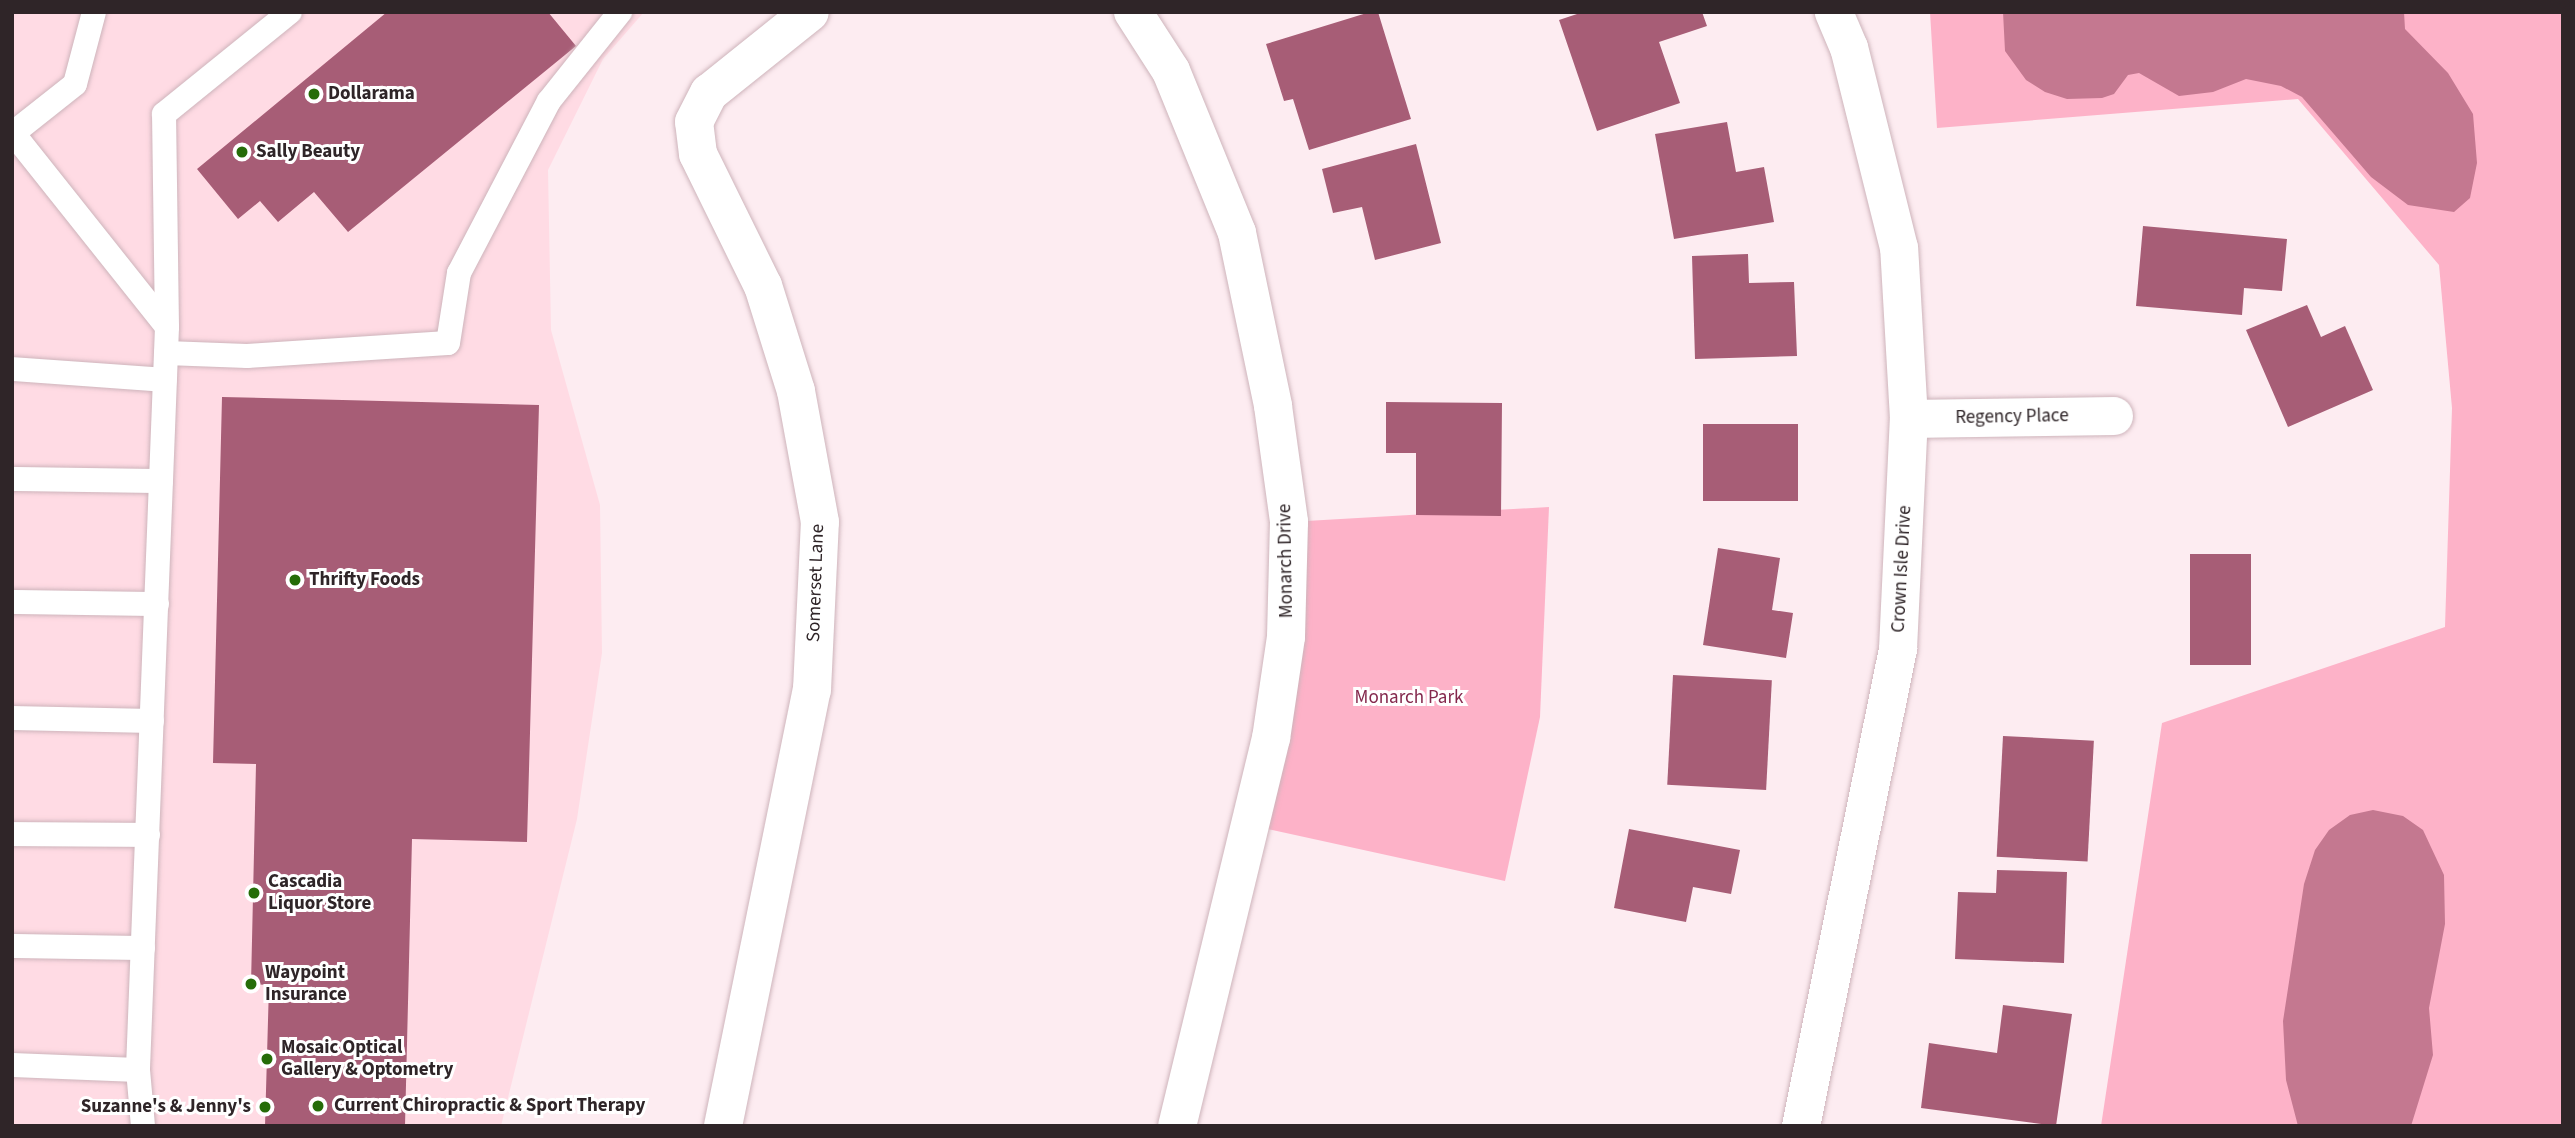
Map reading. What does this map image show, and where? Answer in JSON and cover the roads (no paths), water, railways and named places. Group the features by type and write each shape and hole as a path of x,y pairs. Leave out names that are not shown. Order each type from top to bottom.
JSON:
{"street":[{"name":"Monarch Drive","path":"1133,12 1171,71 1237,233 1273,406 1289,522 1286,637 1270,738 1177,1126"},
{"name":"Crown Isle Drive","path":"1801,1126 1898,649 1909,419 1899,248 1849,48 1834,12"},
{"name":"Somerset Lane","path":"723,1126 812,690 820,522 796,391 762,286 698,154 694,122 709,93 806,15"},
{"name":"Regency Place","path":"1909,419 2114,416"}],"lane":[{"path":"94,12 75,83 12,133 167,327"},
{"path":"143,1126 138,1070 167,327 164,114 290,12"},
{"path":"166,353 247,356 448,343 459,273 549,101 620,12"},
{"path":"12,369 165,380"},
{"path":"12,480 161,481"},
{"path":"12,602 157,604"},
{"path":"12,718 152,721"},
{"path":"12,834 148,835"},
{"path":"12,946 143,948"},
{"path":"12,1065 138,1070"}],"place":[{"name":"Dollarama","path":"314,94"},
{"name":"Sally Beauty","path":"242,152"},
{"name":"Thrifty Foods","path":"295,580"},
{"name":"Cascadia Liquor Store","path":"254,893"},
{"name":"Waypoint Insurance","path":"251,984"},
{"name":"Mosaic Optical Gallery & Optometry","path":"267,1059"},
{"name":"Current Chiropractic & Sport Therapy","path":"318,1106"},
{"name":"Suzanne's & Jenny's","path":"265,1107"}],"park label":[{"name":"Monarch Park","path":"1409,698"}]}
